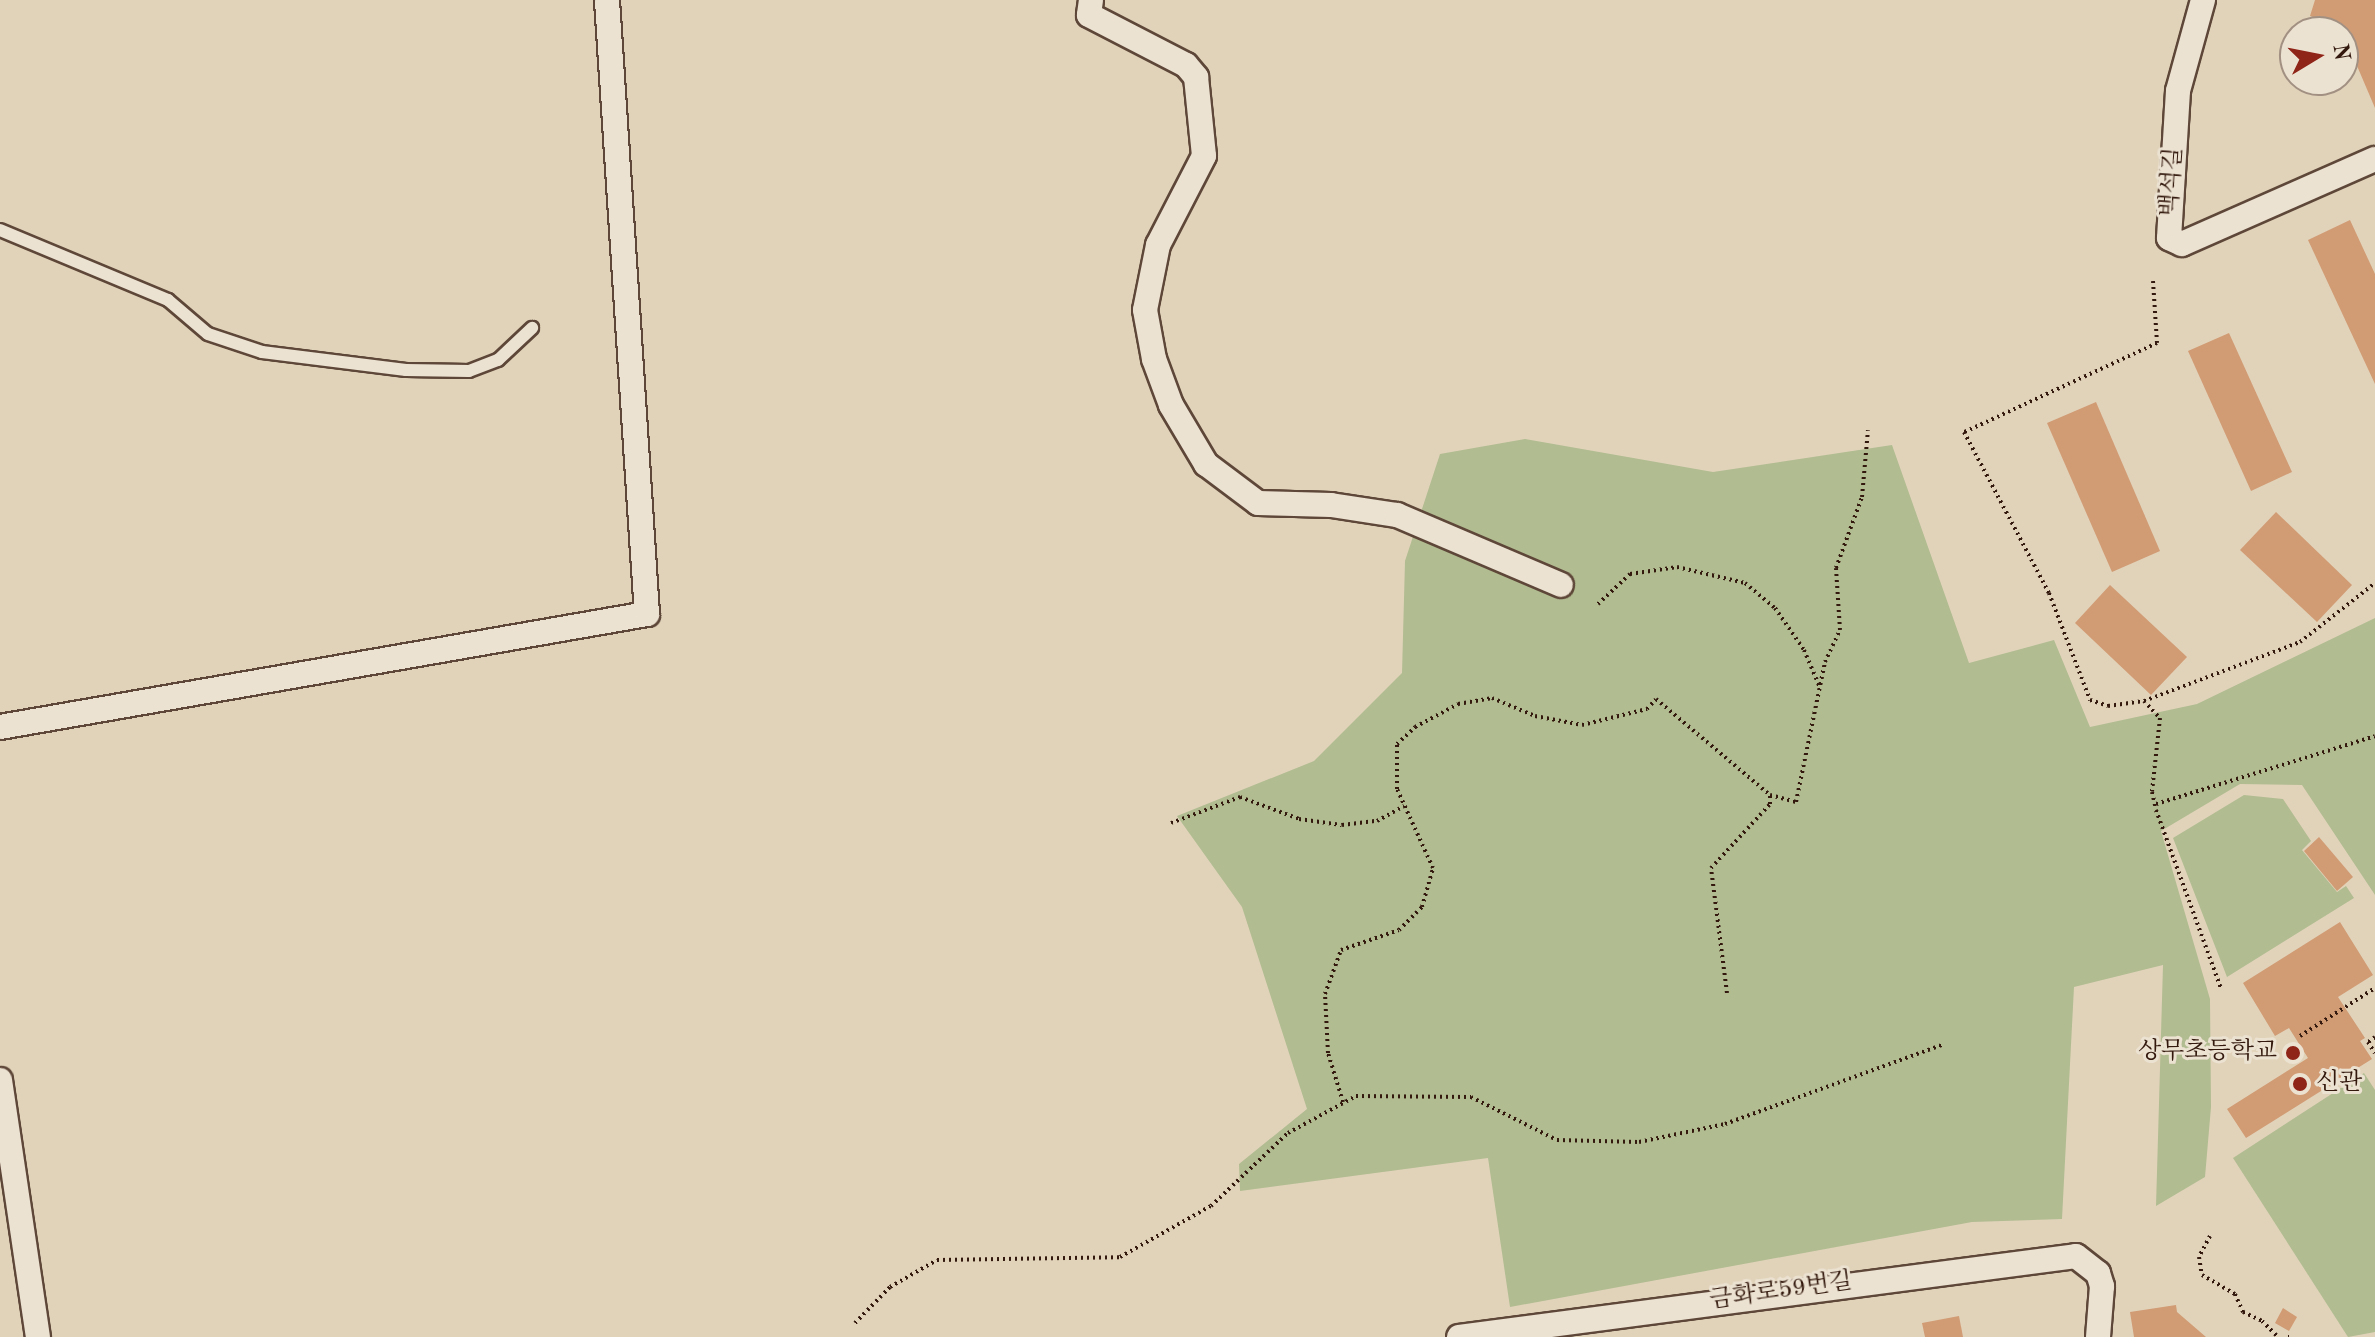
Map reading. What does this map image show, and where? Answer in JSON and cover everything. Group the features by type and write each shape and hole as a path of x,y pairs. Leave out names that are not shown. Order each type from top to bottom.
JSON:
{"street":[{"path":"0,727 647,614 607,0"},
{"path":"1091,0 1089,15 1186,65 1196,77 1204,156 1158,245 1145,310 1154,359 1171,405 1206,464 1258,503 1331,505 1397,515 1561,585"},
{"name":"백석길","path":"2203,0 2178,91 2169,238 2182,244 2375,159"},
{"path":"0,1080 10,1218 38,1337"},
{"name":"금화로59번길","path":"1459,1337 2076,1256 2098,1273 2098,1337"}],"lane":[{"path":"0,230 168,300 208,334 262,352 455,372 498,360 532,328"}],"path":[{"path":"2153,281 2157,343 1964,432 2049,593 2090,700 2108,706 2144,701 2300,642 2375,583"},
{"path":"1343,1102 1328,1053 1325,994 1341,950 1399,930 1422,907 1433,868 1397,789 1397,744 1415,727 1458,704 1492,698 1535,716 1582,725 1647,709 1656,699 1770,795 1796,802 1819,688 1840,630 1836,568 1862,497 1868,430"},
{"path":"1598,604 1630,574 1677,567 1745,583 1775,608 1804,650 1819,688"},
{"path":"2144,701 2160,718 2155,805 2221,989"},
{"path":"2155,805 2375,736"},
{"path":"1727,993 1711,868 1770,804 1770,795"},
{"path":"1171,823 1240,797 1299,819 1342,825 1377,821 1404,806"},
{"path":"2300,1036 2375,988"},
{"path":"2375,1037 2368,1042 2375,1053"},
{"path":"855,1323 890,1287 937,1260 1120,1257 1211,1206 1288,1133 1356,1096 1471,1097 1557,1140 1639,1142 1725,1124 1942,1045"},
{"path":"2210,1236 2199,1257 2202,1275 2235,1294 2243,1312 2262,1321 2278,1337"}],"green space":[{"path":"1525,439 1713,472 1892,445 1969,663 2054,640 2090,727 2197,704 2375,618 2375,895 2302,785 2240,784 2161,831 2210,999 2211,1107 2205,1177 2156,1206 2163,965 2074,987 2062,1219 1972,1222 1510,1307 1488,1158 1240,1191 1239,1164 1307,1109 1242,907 1177,816 1314,761 1402,673 1405,561 1440,454"},
{"path":"2244,795 2283,799 2311,841 2302,850 2337,892 2346,886 2354,898 2227,977 2173,838"},
{"path":"2364,1073 2375,1090 2375,1332 2348,1337 2233,1158"}],"building":[{"path":"2315,0 2375,0 2375,108 2359,71 2359,16 2310,16"},
{"path":"2350,220 2375,274 2375,384 2308,240"},
{"path":"2229,333 2292,472 2251,491 2188,351"},
{"path":"2096,402 2160,551 2112,572 2047,423"},
{"path":"2276,512 2352,585 2317,622 2240,550"},
{"path":"2110,585 2187,657 2151,695 2075,623"},
{"path":"2319,837 2353,877 2337,891 2304,851"},
{"path":"2340,922 2373,975 2338,997 2365,1038 2360,1041 2372,1059 2246,1138 2227,1109 2308,1058 2289,1028 2275,1036 2243,983"},
{"path":"2176,1305 2177,1312 2206,1337 2134,1337 2130,1312"},
{"path":"2283,1308 2297,1317 2289,1331 2275,1323"},
{"path":"1959,1316 1963,1337 1925,1337 1922,1323"}],"place":[{"name":"상무초등학교","path":"2293,1053"},
{"name":"신관","path":"2300,1084"}]}
